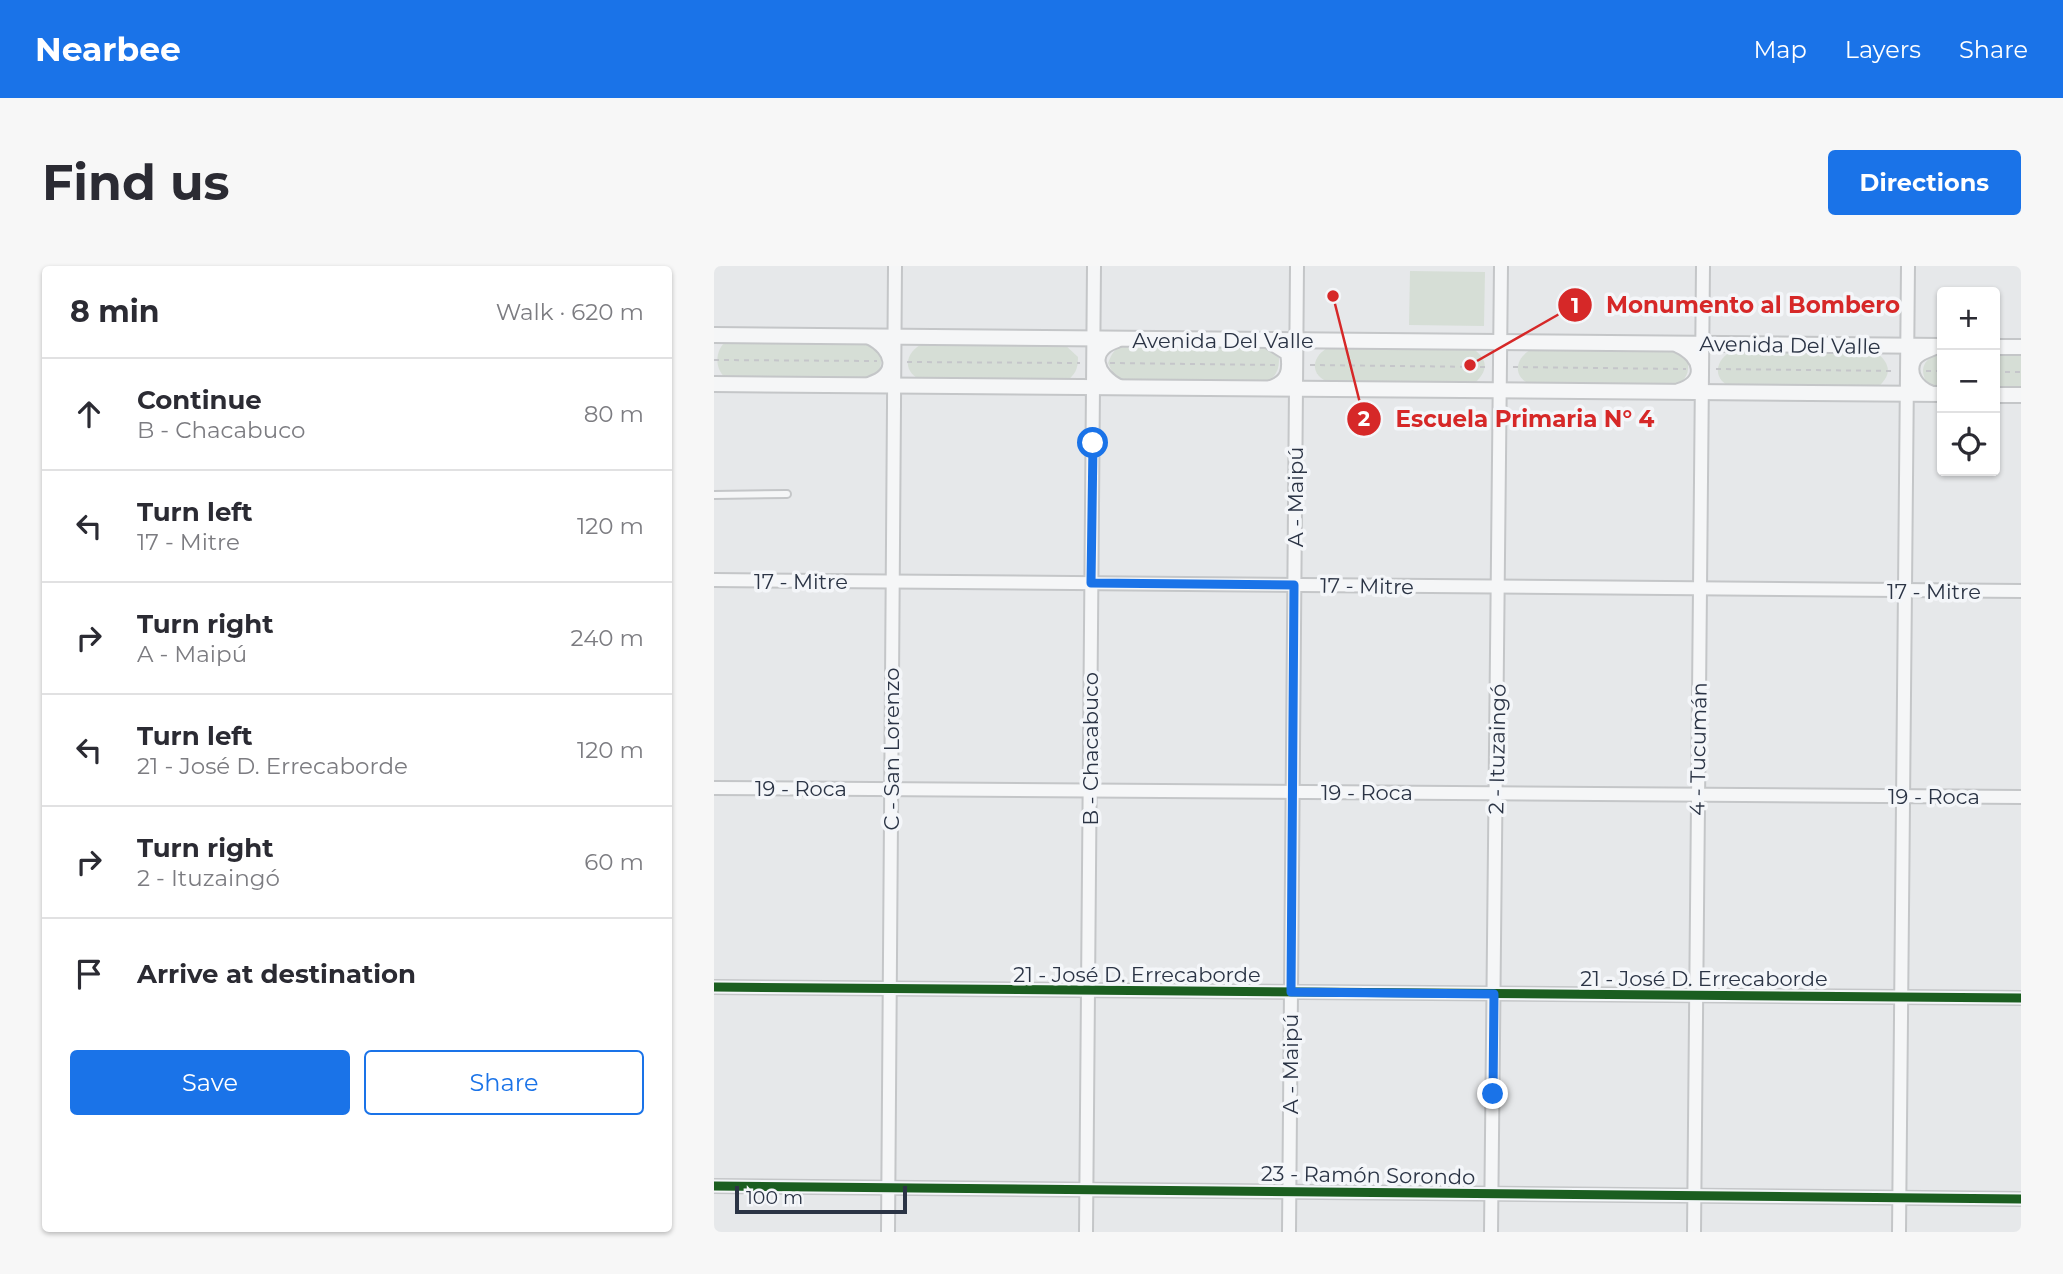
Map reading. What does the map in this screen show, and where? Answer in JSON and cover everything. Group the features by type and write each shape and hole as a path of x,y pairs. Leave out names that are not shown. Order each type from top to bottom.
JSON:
{"street":[{"name":"C - San Lorenzo","path":"888,1232 895,266"},
{"name":"B - Chacabuco","path":"1086,1232 1094,266"},
{"name":"A - Maipú","path":"1289,1232 1296,389 1293,365 1297,266"},
{"name":"2 - Ituzaingó","path":"1491,1232 1501,266"},
{"name":"4 - Tucumán","path":"1694,1232 1703,266"},
{"path":"1908,266 1907,346 1910,371 1915,383 1924,390 1937,394"},
{"name":"Avenida Del Valle","path":"714,335 1937,346"},
{"path":"866,386 880,381 889,373 890,361 888,349 868,337"},
{"path":"1120,388 1100,375 1098,363 1099,352 1108,343 1122,339"},
{"path":"1267,389 1280,385 1289,377 1293,365 1287,353 1268,340"},
{"path":"1674,392 1689,388 1697,380 1700,369 1696,356 1676,344"},
{"path":"1899,1232 1907,394 1914,360 1922,351 1937,347"},
{"path":"2000,347 2021,347"},
{"path":"714,384 1937,394"},
{"path":"2000,395 2021,395"},
{"name":"17 - Mitre","path":"714,580 2021,591"},
{"name":"19 - Roca","path":"714,788 2021,797"},
{"name":"21 - José D. Errecaborde","path":"714,987 2021,998"},
{"name":"23 - Ramón Sorondo","path":"714,1186 2021,1199"}],"lane":[{"path":"714,495 787,494"}],"path":[{"path":"1098,363 1937,371"},
{"path":"2000,372 2021,372"}],"shaded area":[{"path":"1410,271 1485,272 1484,326 1409,325"},
{"path":"727,341 868,342 881,355 881,363 878,372 870,380 728,379 720,371 717,360 720,349"},
{"path":"924,343 1064,344 1078,357 1074,374 1066,382 924,381 911,373 908,362 912,352"},
{"path":"1125,343 1265,345 1279,358 1275,375 1267,383 1125,381 1115,378 1108,363 1114,351"},
{"path":"1331,346 1471,347 1481,356 1485,365 1482,375 1473,385 1331,383 1318,376 1315,365 1319,355"},
{"path":"1534,348 1675,349 1688,363 1688,371 1676,387 1534,386 1521,378 1518,367 1522,357"},
{"path":"1734,350 1875,351 1885,361 1888,370 1885,379 1876,389 1734,388 1721,380 1718,370 1722,359"},
{"path":"2000,352 2021,352 2021,390 2000,390"},
{"path":"1937,354 1937,388 1929,386 1923,374 1924,365"}],"cycle path":[{"path":"714,987 2021,998"},
{"path":"714,1186 2021,1199"}],"place":[{"name":"Escuela Primaria N° 4","path":"1333,296"},
{"name":"Monumento al Bombero","path":"1470,365"}],"route":[{"path":"1093,443 1091,583 1294,585 1291,992 1494,994 1493,1094"}]}
